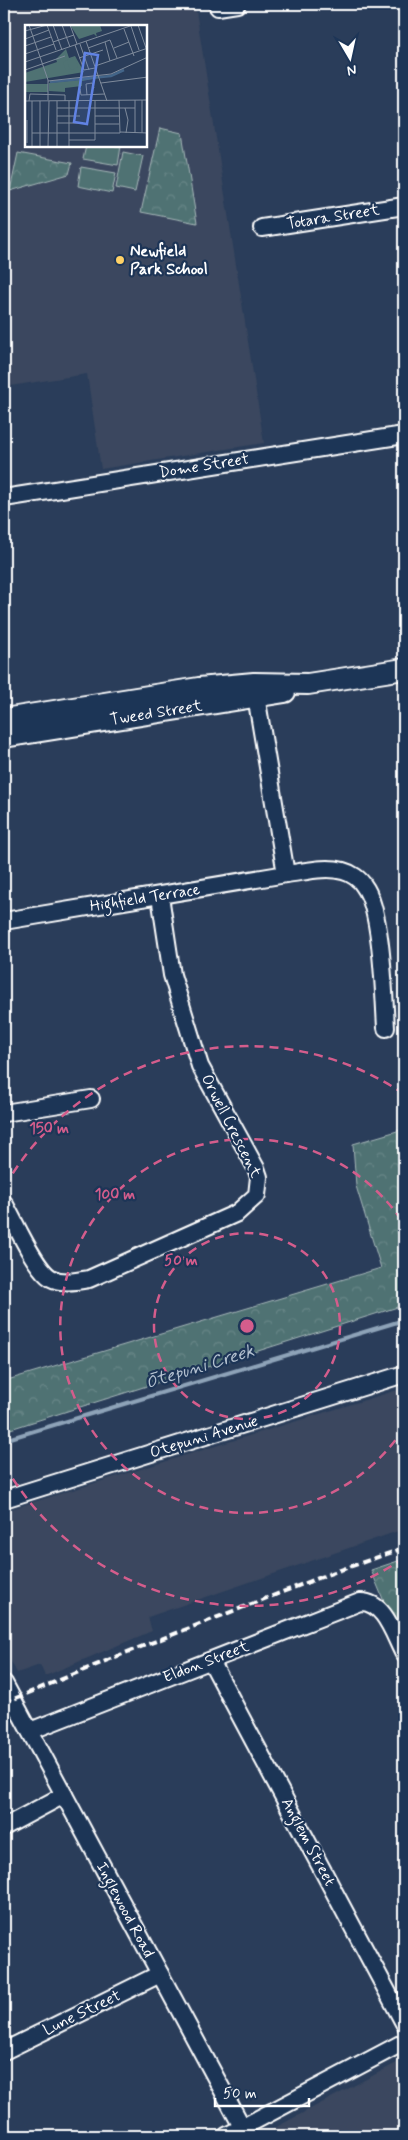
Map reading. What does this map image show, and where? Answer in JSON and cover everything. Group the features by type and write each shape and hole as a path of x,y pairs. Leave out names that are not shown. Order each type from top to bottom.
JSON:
{"main road":[{"name":"Tweed Street","path":"4,719 199,688 280,693 308,684 404,668"},
{"name":"Tweed Street","path":"4,737 255,690"}],"street":[{"path":"218,7 237,4"},
{"name":"Totara Street","path":"262,228 404,206"},
{"name":"Dome Street","path":"4,498 404,435"},
{"path":"255,690 286,874"},
{"name":"Highfield Terrace","path":"4,921 286,874 330,869 344,871 356,877 364,885 370,896 377,930 386,1028"},
{"name":"Orwell Crescent","path":"4,1203 41,1270 52,1278 68,1282 89,1279 237,1213 257,1195 259,1177 256,1168 200,1066 194,1050 172,975 160,896"},
{"path":"4,1113 91,1098"},
{"name":"Otepuni Avenue","path":"4,1499 404,1374"},
{"name":"Eldon Street","path":"30,1731 360,1602 369,1602 381,1611 404,1654"},
{"name":"Anglem Street","path":"211,1660 404,2023"},
{"name":"Inglewood Road","path":"4,1683 245,2132"},
{"path":"4,1827 64,1795"},
{"name":"Lune Street","path":"4,2051 160,1974"},
{"path":"226,2136 245,2132 404,2042"}],"shaded area":[{"name":"Newfield Park School","path":"4,4 195,4 264,443 101,469 87,374 4,387"},
{"path":"404,1388 404,1529 148,1617 152,1631 45,1676 40,1665 17,1673 4,1648 4,1511"},
{"path":"404,2059 404,2136 269,2136 267,2132"}],"green space":[{"path":"160,128 182,133 197,223 141,212"},
{"path":"86,148 121,148 118,165 83,159"},
{"path":"123,152 143,156 135,192 116,188"},
{"path":"18,153 72,163 69,174 10,191"},
{"path":"81,167 116,173 112,193 78,186"},
{"path":"404,1129 404,1305 4,1431 4,1381 381,1268 356,1186 353,1144"},
{"path":"404,1559 404,1623 395,1628 371,1570"}],"waterway":[{"name":"Ōtepuni Creek","path":"4,1440 404,1320"}],"railway":[{"path":"4,1703 125,1653 329,1574 404,1548"}],"place":[{"name":"Newfield Park School","path":"120,260"}]}
